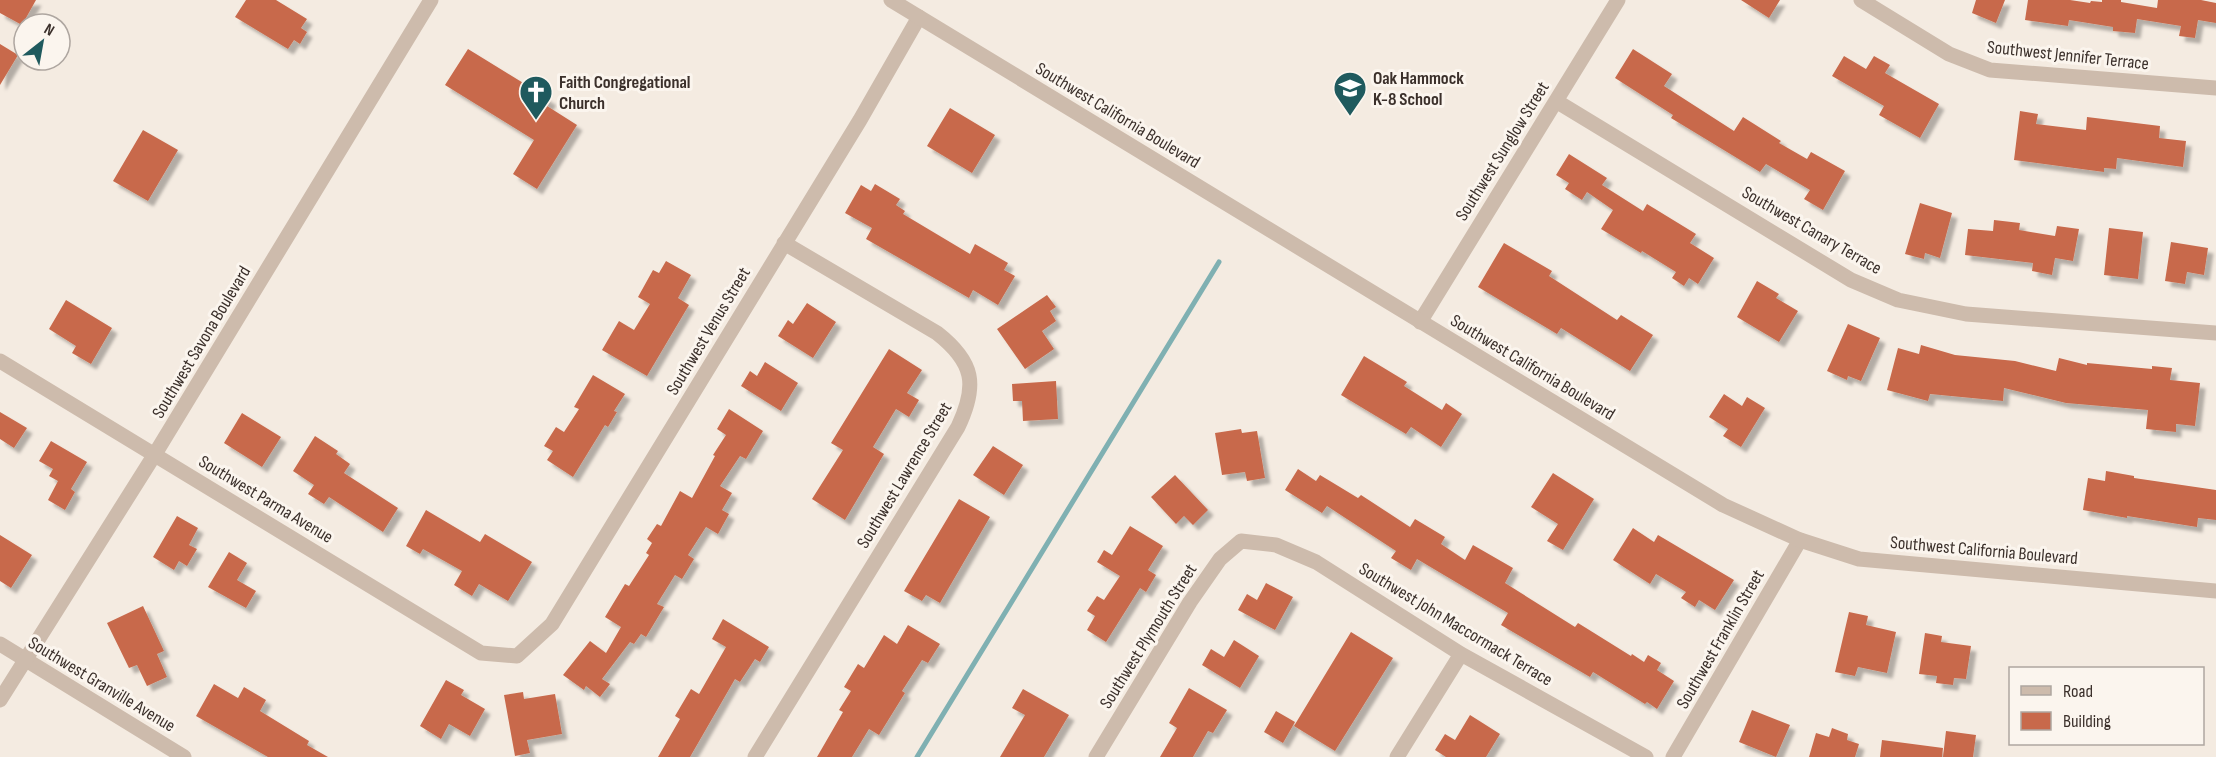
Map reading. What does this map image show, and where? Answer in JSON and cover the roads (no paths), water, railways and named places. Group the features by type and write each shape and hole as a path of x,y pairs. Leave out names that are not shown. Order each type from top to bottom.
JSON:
{"street":[{"name":"Southwest Savona Boulevard","path":"0,700 155,454 431,0"},
{"name":"Southwest California Boulevard","path":"891,0 1723,505 1800,540 1859,559 2216,591"},
{"name":"Southwest Sunglow Street","path":"1420,322 1618,0"},
{"name":"Southwest Jennifer Terrace","path":"1861,0 1949,54 1990,70 2216,88"},
{"name":"Southwest Venus Street","path":"517,656 552,624 860,120 919,17"},
{"name":"Southwest Canary Terrace","path":"1556,101 1851,280 1898,300 1965,314 2216,333"},
{"name":"Southwest Lawrence Street","path":"755,757 958,427 968,405 971,390 967,367 957,352 937,333 784,243"},
{"name":"Southwest Parma Avenue","path":"0,361 481,654 517,656"},
{"name":"Southwest Franklin Street","path":"1673,757 1800,540"},
{"name":"Southwest John Maccormack Terrace","path":"1241,541 1276,545 1316,562 1461,654 1646,757"},
{"name":"Southwest Plymouth Street","path":"1096,757 1190,602 1220,558 1241,541"},
{"name":"Southwest Granville Avenue","path":"0,644 184,757"},
{"path":"1398,757 1461,654"}],"waterway":[{"path":"917,757 1219,262"}],"place":[{"name":"Oak Hammock K-8 School","path":"1350,117"},
{"name":"Faith Congregational Church","path":"536,121"}]}
